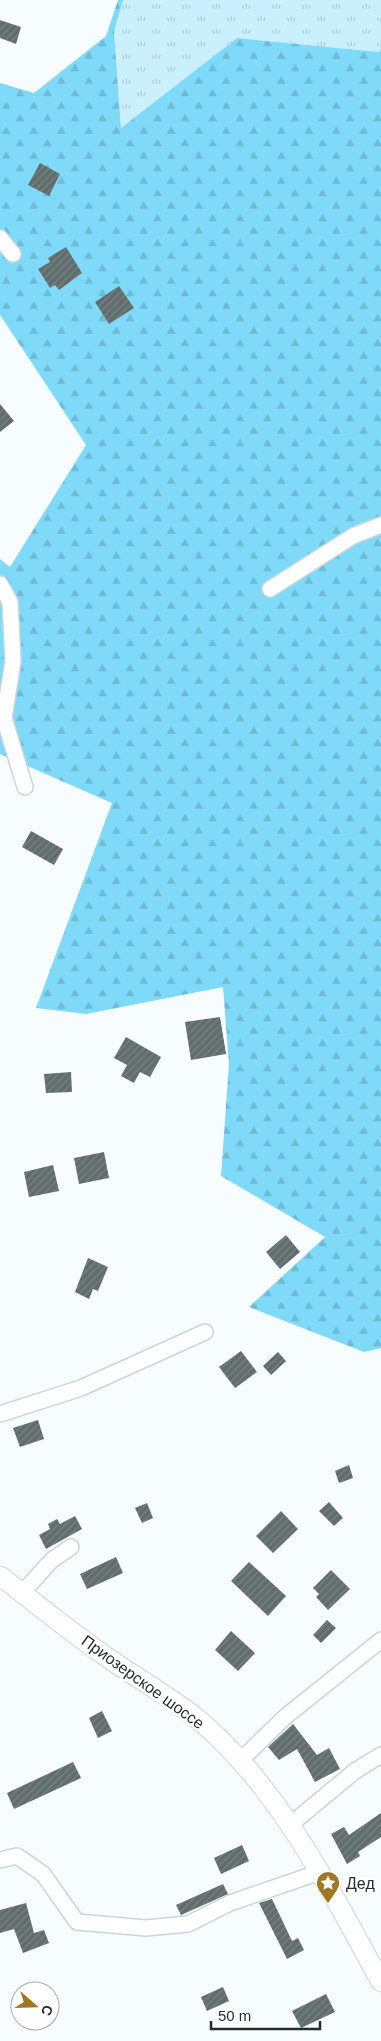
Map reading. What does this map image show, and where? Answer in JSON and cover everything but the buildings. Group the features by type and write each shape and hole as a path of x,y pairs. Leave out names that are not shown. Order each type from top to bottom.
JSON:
{"main road":[{"name":"Приозерское шоссе","path":"0,1576 109,1658 198,1720 240,1761 290,1825 320,1872 381,1982"}],"street":[{"path":"0,238 13,254"},
{"path":"270,589 353,536 381,525"},
{"path":"0,584 10,602 13,661 4,718 25,787"},
{"path":"0,1414 81,1388 205,1332"},
{"path":"22,1593 52,1560 71,1547"},
{"path":"240,1761 285,1717 381,1640"},
{"path":"290,1825 355,1771 381,1756"},
{"path":"0,1860 17,1856 43,1874 77,1922 146,1928 188,1924 230,1903 320,1872"}],"green space":[{"path":"118,0 123,0 114,32 121,128 237,38 379,52 381,48 381,1348 364,1352 249,1307 325,1237 221,1176 229,1064 223,987 86,1014 36,1008 112,803 0,754 0,559 10,567 86,445 0,315 0,83 34,93 106,36"},
{"path":"123,0 381,0 381,48 379,52 237,38 121,128 114,32"}],"place":[{"name":"Дед","path":"328,1904"}]}
